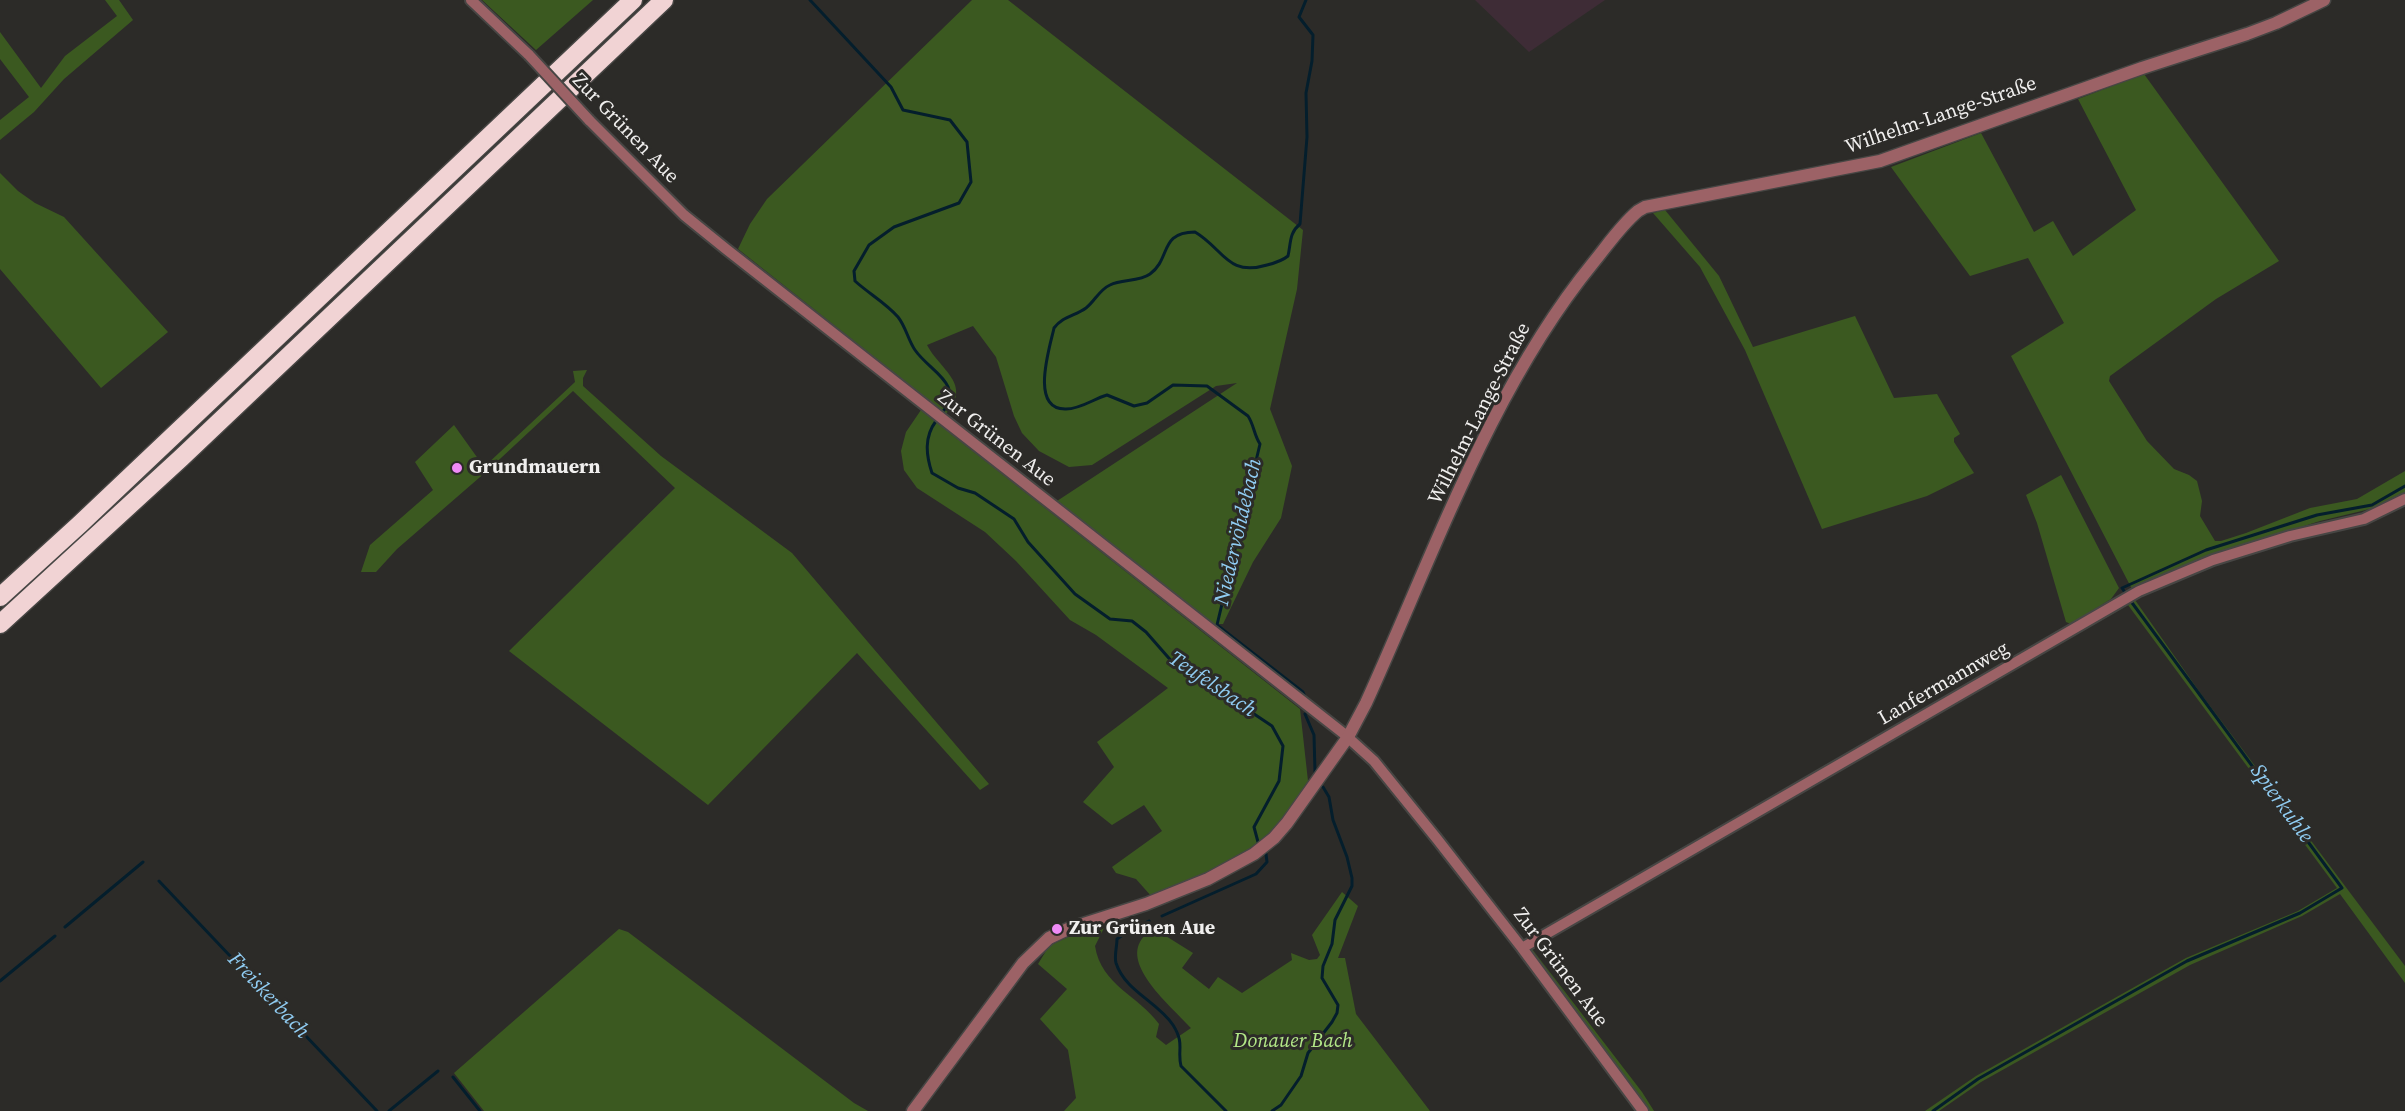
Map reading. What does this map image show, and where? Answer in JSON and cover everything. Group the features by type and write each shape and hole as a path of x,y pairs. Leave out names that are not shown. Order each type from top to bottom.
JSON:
{"highway":[{"path":"0,597 633,0"},
{"path":"0,624 197,442 664,0"}],"street":[{"name":"Zur Grünen Aue","path":"471,0 530,56 589,120 684,215 1348,737 1374,761 1522,948 1643,1111"},
{"name":"Wilhelm-Lange-Straße","path":"914,1111 1016,972 1040,946 1068,929 1113,916 1173,894 1232,868 1274,838 1287,823 1348,737 1477,454 1548,324 1567,297 1638,211 1645,207 1880,161 2063,95 2247,34 2324,0"},
{"name":"Lanfermannweg","path":"1522,948 2139,591 2212,560 2290,536 2364,519 2405,499"}],"shaded area":[{"path":"1475,0 1605,0 1529,52"}],"green space":[{"path":"105,0 119,0 133,20 64,79 34,112 0,140 0,120 29,97 0,59 0,32 41,88 65,56 117,16"},
{"path":"482,0 593,0 536,50"},
{"path":"972,0 1008,0 1303,230 1297,289 1270,409 1292,466 1281,518 1253,562 1223,624 1211,624 1057,501 1237,383 1216,386 1092,465 1069,467 1039,451 1022,433 1014,416 996,357 973,326 927,345 952,378 955,386 956,394 946,414 738,249 750,224 767,199"},
{"path":"2144,74 2279,261 2216,299 2110,376 2109,381 2147,441 2174,469 2197,481 2202,501 2200,516 2215,541 2246,533 2310,508 2357,499 2405,471 2405,492 2374,508 2320,521 2209,556 2133,591 2011,356 2064,323 2028,258 1970,276 1891,167 1981,133 2034,232 2053,221 2073,256 2136,210 2078,99"},
{"path":"0,173 18,191 35,203 64,217 168,332 101,388 0,269"},
{"path":"1665,210 1719,276 1753,347 1855,316 1894,398 1937,394 1960,434 1954,438 1954,442 1974,473 1927,496 1822,529 1745,350 1700,267 1653,213"},
{"path":"587,370 583,378 583,386 661,456 792,553 989,784 980,790 857,653 708,805 509,651 675,488 573,391 487,471 397,549 376,572 361,572 370,545 433,490 415,462 454,425 484,467 575,382 573,371"},
{"path":"921,410 1300,709 1308,781 1282,820 1251,850 1224,866 1152,897 1136,879 1116,873 1112,867 1162,831 1144,805 1112,825 1083,802 1114,767 1097,742 1168,688 1096,635 1070,620 1016,561 985,532 917,488 904,470 901,451 906,432"},
{"path":"2061,475 2119,588 2111,599 2071,624 2066,622 2037,523 2026,495"},
{"path":"2135,600 2201,694 2405,966 2405,983 2340,894 2302,916 2190,965 1981,1082 1939,1111 1925,1111 1976,1076 2186,958 2298,911 2337,888 2128,605"},
{"path":"2126,603 2128,605 1538,942 1532,949 1642,1092 1654,1111 1649,1111 1530,953 1532,944"},
{"name":"Donauer Bach","path":"1342,892 1358,906 1338,958 1345,958 1356,1014 1430,1111 1064,1111 1076,1098 1068,1050 1040,1019 1067,989 1038,964 1049,946 1070,936 1104,928 1095,946 1105,971 1151,1014 1159,1024 1156,1037 1166,1045 1191,1028 1163,1000 1139,964 1137,953 1140,942 1153,928 1193,953 1182,968 1209,989 1218,977 1242,993 1292,960 1291,953 1309,960 1317,959 1320,955 1312,935"},
{"path":"619,929 628,932 854,1103 868,1111 484,1111 454,1073"}],"waterway":[{"name":"Teufelsbach","path":"810,0 891,87 903,110 950,120 967,142 971,182 959,203 894,227 869,245 854,271 855,281 898,317 915,350 948,386 950,394 942,413"},
{"name":"Niedervöhdebach","path":"1306,0 1299,17 1313,35 1312,61 1306,93 1307,137 1300,224 1292,235 1288,256 1267,265 1254,268 1243,267 1227,259 1195,232 1176,236 1170,241 1161,261 1150,274 1146,277 1110,285 1086,308 1065,319 1054,328 1045,376 1048,399 1055,407 1066,409 1077,407 1107,395 1134,406 1147,403 1173,385 1207,386 1248,416 1260,444 1217,625 1303,692 1306,699"},
{"name":"Teufelsbach","path":"936,421 929,433 927,446 932,473 958,488 975,493 1014,519 1028,542 1075,594 1110,619 1132,621 1146,632 1174,664 1193,673 1272,726 1283,746 1279,781 1254,827 1258,842"},
{"name":"Spierkuhle","path":"2126,594 2122,588 2206,550 2317,515 2372,505 2405,486"},
{"name":"Spierkuhle","path":"1933,1111 1978,1079 2187,961 2300,913 2342,888 2130,600"},
{"name":"Niedervöhdebach","path":"1305,714 1314,735 1315,772"},
{"name":"Niedervöhdebach","path":"1272,1111 1281,1105 1301,1076 1308,1053 1337,1013 1338,1005 1322,978 1323,966 1332,944 1335,920 1352,886 1352,878 1333,820 1329,797 1323,787"},
{"name":"Teufelsbach","path":"1162,916 1256,874 1267,862 1266,854"},
{"name":"Freiskerbach","path":"65,927 143,862"},
{"name":"Freiskerbach","path":"159,881 377,1111"},
{"name":"Teufelsbach","path":"1149,921 1117,939 1115,957 1120,973 1134,989 1167,1017 1177,1032 1180,1042 1181,1066 1226,1111"},
{"name":"Freiskerbach","path":"0,981 55,936"},
{"name":"Freiskerbach","path":"389,1111 438,1071"},
{"path":"453,1077 480,1111"}],"place":[{"name":"Grundmauern","path":"457,468"},
{"name":"Zur Grünen Aue","path":"1057,929"}]}
